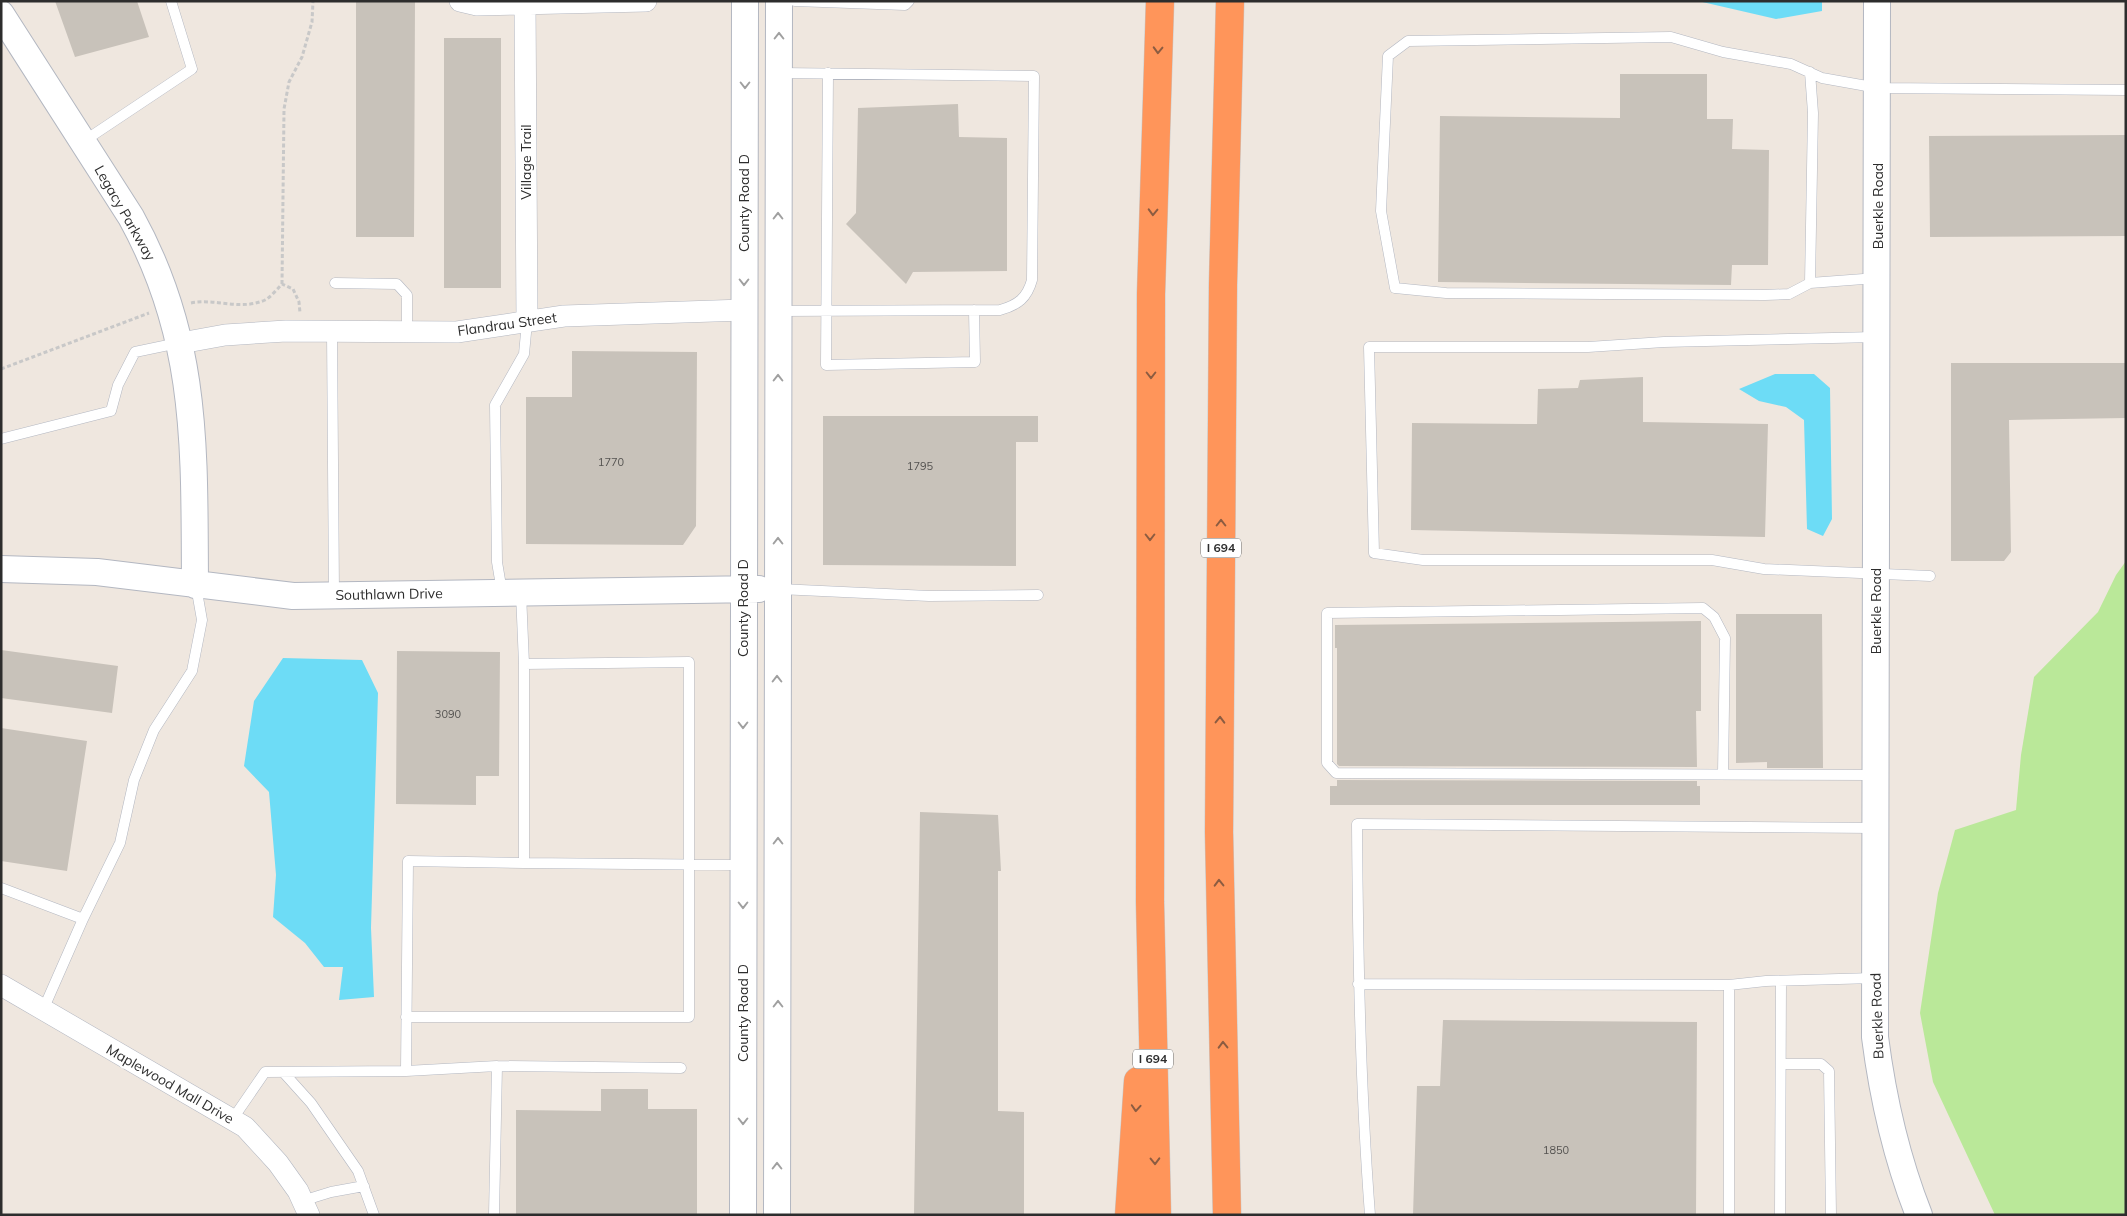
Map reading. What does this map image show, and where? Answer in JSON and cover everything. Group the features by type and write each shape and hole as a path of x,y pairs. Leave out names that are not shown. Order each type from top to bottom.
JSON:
{"highway":[{"name":"I 694","path":"1157,1215 1150,902 1151,294 1160,1"},
{"name":"I 694","path":"1227,1215 1218,832 1223,285 1230,1"},
{"path":"1129,1215 1150,902"},
{"path":"1224,1094 1237,1215"}],"street":[{"path":"460,1 477,5 525,2 646,1"},
{"name":"County Road D","path":"743,1215 745,1"},
{"path":"777,1215 779,1"},
{"name":"Buerkle Road","path":"1877,1 1878,278 1875,1037 1892,1135 1919,1215"},
{"name":"Village Trail","path":"525,2 527,322"},
{"name":"Legacy Parkway","path":"1,14 120,200 149,252 167,297 181,343 192,418 196,585"},
{"name":"Flandrau Street","path":"181,343 240,334 332,331 457,332 564,316 744,310"},
{"name":"Southlawn Drive","path":"1,569 97,572 292,596 743,588 778,589"},
{"name":"Maplewood Mall Drive","path":"1,985 245,1127 278,1163 306,1208"}],"lane":[{"path":"83,142 192,69 171,1"},
{"path":"795,1 905,5 909,1"},
{"path":"1878,278 1810,283 1789,294 1765,295 1446,293 1395,288 1381,212 1388,56 1408,42 1670,37 1722,52 1791,64 1822,78 1878,88 2126,90"},
{"path":"1810,72 1813,114 1810,283"},
{"path":"778,311 1000,310 1014,306 1023,300 1030,286 1034,76 779,73"},
{"path":"828,73 826,364 974,362 974,310"},
{"path":"336,283 397,284 407,295 407,332"},
{"path":"524,863 524,664 511,592 497,562 495,405 524,354 527,322"},
{"path":"332,331 334,596"},
{"path":"1877,337 1664,342 1588,347 1369,347 1374,553 1423,560 1712,560 1764,569 1930,576"},
{"path":"1,439 111,412 118,385 135,352 181,343"},
{"path":"43,1010 83,919 120,843 134,780 154,730 192,671 202,620 196,585"},
{"path":"778,589 929,596 1038,595"},
{"path":"1723,774 1725,638 1714,618 1703,608 1327,612 1327,763 1336,774 1876,775"},
{"path":"406,1017 689,1017 688,662 524,664"},
{"path":"1370,1215 1364,1130 1358,984 1357,824 1875,828"},
{"path":"406,1071 408,861 743,865"},
{"path":"2,888 83,919"},
{"path":"1358,984 1729,985 1875,978"},
{"path":"1780,1215 1782,981"},
{"path":"1729,985 1729,1215"},
{"path":"1780,1064 1821,1064 1829,1071 1831,1215"},
{"path":"232,1120 265,1072 406,1071 497,1066 681,1068"},
{"path":"494,1215 497,1066"},
{"path":"284,1072 311,1103 358,1171 374,1215"},
{"path":"306,1208 331,1192 364,1186"}],"path":[{"path":"282,284 284,109 290,82 302,57 312,22 313,1"}],"green space":[{"path":"2126,561 2126,1215 1995,1215 1933,1082 1920,1013 1938,893 1955,830 2016,810 2021,755 2034,677 2098,612 2116,575"}],"water":[{"path":"1698,1 1822,1 1822,11 1776,19"},
{"path":"1775,374 1814,374 1830,388 1832,519 1823,536 1807,529 1804,420 1786,407 1759,401 1739,389"},
{"path":"283,658 362,660 378,693 371,928 374,997 339,1000 343,967 324,967 305,943 273,917 276,875 269,792 244,766 254,701"}],"building":[{"path":"55,1 137,1 149,37 75,57"},
{"path":"356,1 415,1 414,237 356,237"},
{"path":"444,38 501,38 501,288 444,288"},
{"path":"1620,74 1707,74 1707,119 1733,119 1732,149 1769,150 1768,265 1732,265 1731,285 1438,282 1440,116 1620,118"},
{"path":"958,104 959,137 1007,138 1007,271 913,272 906,284 846,224 856,213 858,108"},
{"path":"2126,135 2126,236 1930,237 1929,136"},
{"path":"572,351 697,352 696,526 683,545 526,544 526,397 572,397"},
{"path":"1951,363 2126,363 2126,418 2009,420 2011,552 2004,561 1951,561"},
{"path":"1643,377 1643,422 1768,424 1765,537 1411,530 1412,423 1537,424 1538,389 1578,388 1580,380"},
{"path":"823,416 1038,416 1038,442 1016,442 1016,566 823,565"},
{"path":"1736,614 1822,614 1823,768 1767,768 1767,762 1736,763"},
{"path":"1701,621 1701,711 1696,711 1697,767 1339,766 1337,764 1337,648 1335,648 1335,625"},
{"path":"1,650 118,666 112,713 1,698"},
{"path":"397,651 500,652 499,776 476,776 476,805 396,804"},
{"path":"1,728 87,741 67,871 1,861"},
{"path":"1337,780 1697,781 1697,786 1700,786 1700,805 1330,805 1330,786 1337,786"},
{"path":"920,812 998,815 1001,871 998,871 998,1111 1024,1112 1024,1215 914,1215"},
{"path":"1443,1020 1697,1022 1696,1215 1413,1215 1417,1086 1440,1086"},
{"path":"601,1089 648,1089 648,1109 697,1109 697,1215 516,1215 516,1110 601,1111"}]}
